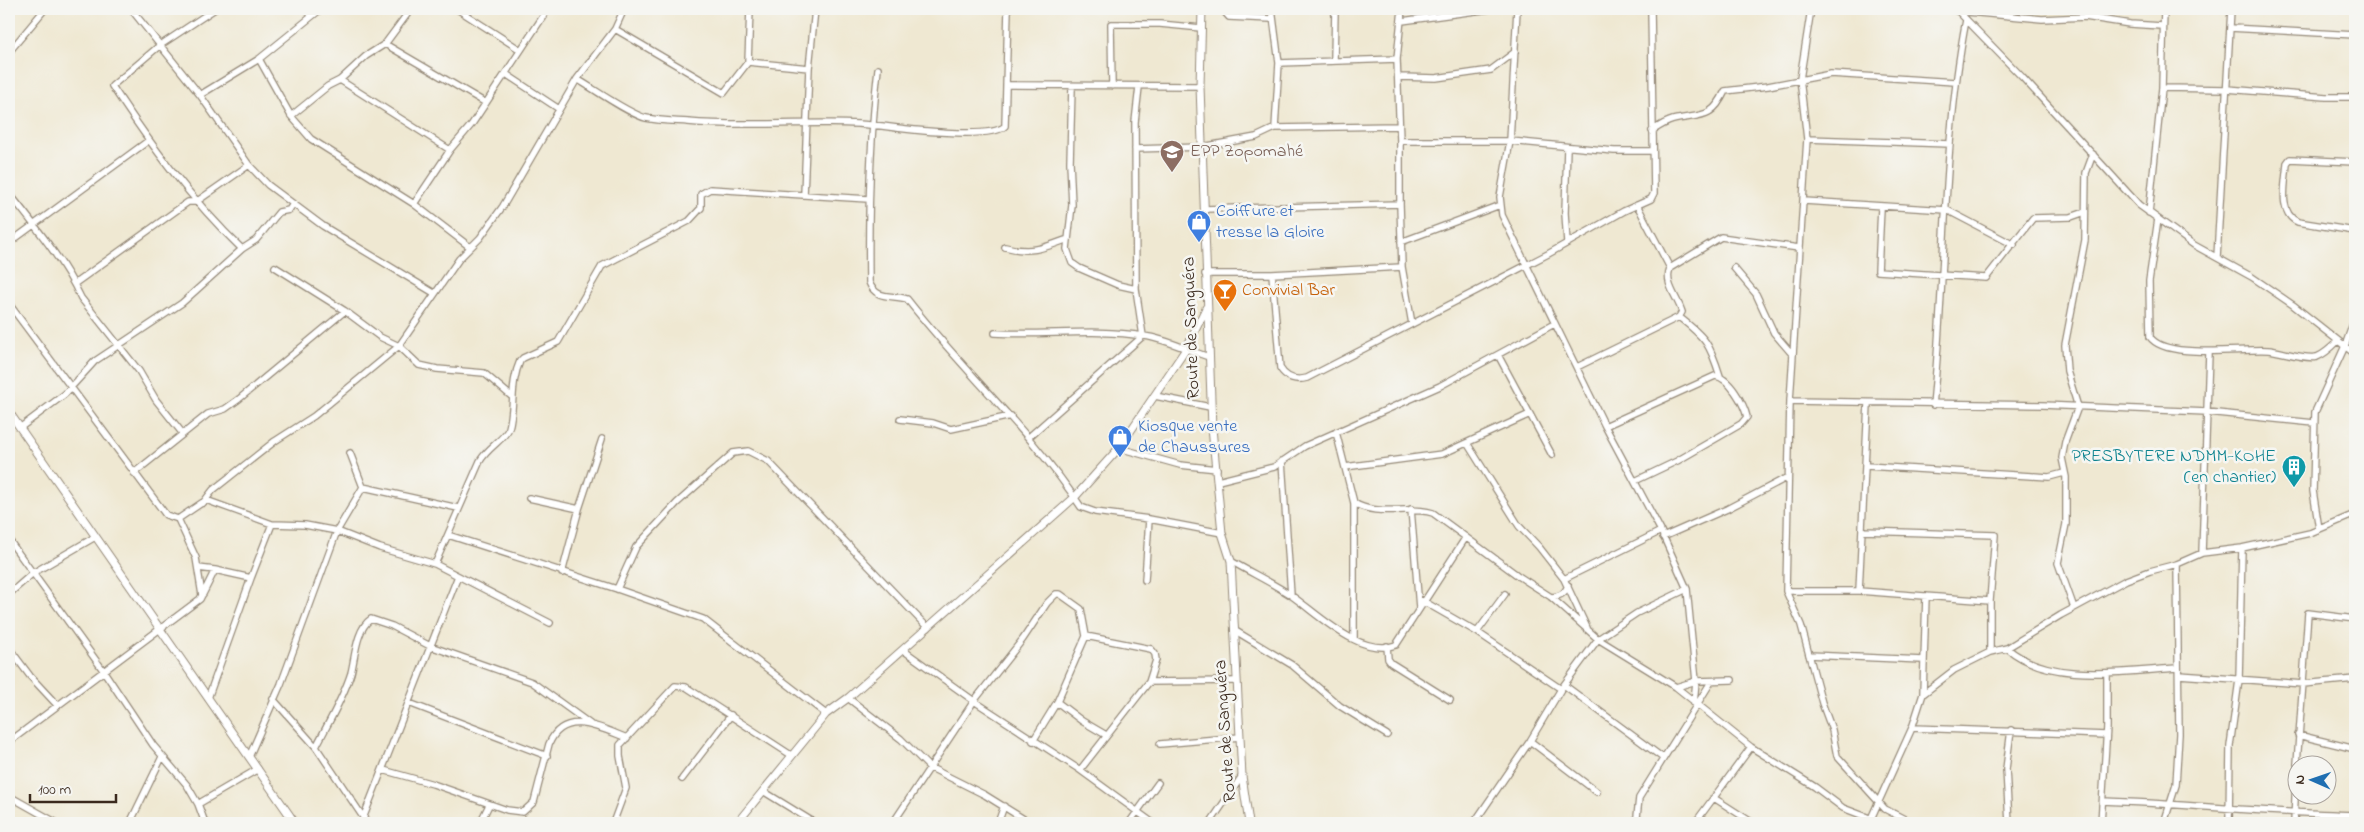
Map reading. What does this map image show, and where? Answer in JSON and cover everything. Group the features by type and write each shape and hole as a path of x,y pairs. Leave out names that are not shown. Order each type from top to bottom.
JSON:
{"street":[{"path":"9,52 45,9"},
{"path":"131,9 200,95 249,165 268,185 323,226 434,294"},
{"path":"215,9 159,46 112,86 148,141 196,202 242,249"},
{"path":"306,9 310,15"},
{"path":"200,95 259,59 310,15 321,9"},
{"path":"291,116 328,86 340,80 355,64 385,44 410,9"},
{"path":"457,9 520,49"},
{"path":"414,204 450,150 506,74 520,49 548,9"},
{"path":"203,503 213,490 244,465 275,441 314,416 398,346 434,294 470,247 480,238 503,206 577,79 615,29 624,9"},
{"path":"615,29 724,93 748,62 750,9"},
{"path":"804,195 809,68 815,9"},
{"path":"577,79 646,118 723,126 807,124 871,125 928,131 981,132 1000,130 1005,126 1008,85 1008,9"},
{"name":"Route de Sanguéra","path":"1202,9 1200,86 1210,407 1222,532 1231,561 1242,776 1250,823"},
{"path":"1222,9 1229,17 1272,19"},
{"path":"1272,9 1279,63 1275,128"},
{"path":"1334,60 1335,9"},
{"path":"1402,9 1397,59 1399,77 1398,126 1400,141 1401,242 1402,267 1412,324"},
{"path":"1402,21 1467,10 1490,9"},
{"path":"1517,9 1510,141 1500,205 1502,215 1605,426 1636,481 1687,589 1696,681 1696,705"},
{"path":"1272,274 1277,356 1280,368 1284,374 1298,380 1306,378 1526,266 1567,244 1593,227 1653,197 1651,9"},
{"path":"1811,9 1800,79 1807,139 1792,354 1786,591 1809,655 1822,703 1832,730 1837,756 1851,774 1885,809 1912,823"},
{"path":"2149,213 2162,88 2162,26 2164,9"},
{"path":"2217,257 2222,135 2227,90 2231,9"},
{"path":"1956,10 2042,20 2086,17 2130,24 2162,26"},
{"path":"1956,10 2024,78 2121,188 2149,213 2194,244 2293,305 2355,354"},
{"path":"1933,405 1944,275 1955,82 1966,20"},
{"path":"1112,86 1111,24 1160,24 1201,28"},
{"path":"2230,28 2355,35"},
{"path":"385,44 486,102"},
{"path":"1399,77 1436,78 1491,70 1515,52"},
{"path":"259,59 291,116 311,139 414,204 470,247"},
{"path":"1279,63 1397,59"},
{"path":"748,62 809,68"},
{"path":"878,69 871,125 868,199 869,282 871,288 882,296 908,299 940,340 1030,436 1081,507 1094,512 1150,519 1222,532"},
{"path":"506,74 559,109"},
{"path":"1652,131 1668,122 1700,117 1712,111 1725,91 1831,74 1955,82"},
{"path":"340,80 450,150"},
{"path":"1008,85 1072,87 1200,86"},
{"path":"1072,87 1070,162 1072,205 1067,249 1072,263 1078,268 1118,285 1136,289"},
{"path":"1139,87 1135,148 1136,289 1143,336"},
{"path":"2162,88 2227,90 2326,97 2355,96"},
{"path":"1135,148 1202,147 1256,137 1275,128 1398,126"},
{"path":"1807,139 1950,144"},
{"path":"9,243 33,223 148,141"},
{"path":"1400,141 1510,141 1623,152 1652,151"},
{"path":"1567,147 1565,213 1567,244"},
{"path":"2074,608 2058,563 2066,524 2066,477 2062,465 2063,448 2078,407 2067,371 2065,344 2079,280 2085,240 2086,173 2093,154"},
{"path":"2355,162 2290,159 2287,163 2285,210 2291,219 2298,222 2355,231"},
{"path":"74,284 188,202 196,202 249,165"},
{"path":"434,564 484,454 507,433 510,421 511,396 520,361 522,358 558,342 602,266 689,221 701,208 701,194 704,190 868,199"},
{"path":"9,193 33,223 74,284 81,298 139,371 156,400 184,434"},
{"path":"1804,201 1880,208 1947,210 2014,245"},
{"path":"21,427 71,388 85,370 117,344 182,303 242,249 256,240 279,212 289,210 293,204"},
{"path":"1204,209 1400,204"},
{"path":"1401,242 1500,205"},
{"path":"1638,205 1670,268"},
{"path":"1880,208 1878,271 1986,278 2014,245 2033,218 2071,218 2085,212"},
{"path":"2158,219 2149,281 2150,337 2157,344 2166,348 2209,353 2228,350 2265,350 2316,357 2329,350 2338,341"},
{"path":"1577,367 1680,317 1682,312 1667,278 1670,268 1722,237 1799,248"},
{"path":"1006,247 1022,252 1038,250 1068,239"},
{"path":"275,267 346,311 380,338 398,346 419,365 488,374 511,396"},
{"path":"1205,274 1272,274 1402,267"},
{"path":"1734,268 1756,294 1774,333 1792,354"},
{"path":"9,304 166,515 178,519 192,548 198,568 202,595"},
{"path":"736,823 826,714 848,698 903,650 1074,496 1119,448 1186,350 1206,308"},
{"path":"134,473 208,414 225,409 240,399 346,311"},
{"path":"1636,481 1684,457 1745,421 1744,408 1725,380 1720,376 1712,350 1703,336 1680,317"},
{"path":"2319,529 2312,490 2314,423 2319,402 2346,346 2355,318"},
{"path":"1218,481 1274,467 1305,446 1440,386 1554,324"},
{"path":"995,333 1038,334 1075,332 1143,336 1164,340 1186,350 1209,357"},
{"path":"1030,436 1143,336"},
{"path":"2202,553 2209,353"},
{"path":"1498,355 1552,455"},
{"path":"1605,426 1702,381 1720,376"},
{"path":"1154,396 1210,407"},
{"path":"1790,401 2078,407 2207,412 2314,423"},
{"path":"1858,591 1868,404"},
{"path":"9,412 295,823"},
{"path":"1345,468 1442,454 1530,414"},
{"path":"900,419 933,423 951,429 1011,416"},
{"path":"1336,432 1354,503 1354,640"},
{"path":"562,573 579,509 602,439"},
{"path":"1467,443 1519,526 1539,547 1568,585 1588,630"},
{"path":"1119,448 1180,465 1217,469"},
{"path":"617,589 636,547 677,503 733,453 744,450 768,461 928,628"},
{"path":"350,453 363,487"},
{"path":"1282,461 1291,595"},
{"path":"1866,466 2049,477 2064,473"},
{"path":"1564,579 1662,534 1727,509 1788,477"},
{"path":"363,487 458,508"},
{"path":"249,757 274,699 337,531 363,487"},
{"path":"529,498 579,509"},
{"path":"178,519 206,500 272,524 305,525 337,531 380,548 434,564 550,623"},
{"path":"1354,503 1368,510 1412,509 1432,513 1517,575 1551,597 1598,639 1676,687 1696,705 1751,747 1815,786 1843,808 1870,821 1912,728 1923,694 1926,596"},
{"path":"1412,509 1419,608"},
{"path":"1923,694 1954,670 1990,652 2007,648 2126,580 2177,564 2202,553 2242,548 2319,529 2355,514"},
{"path":"1145,580 1150,519"},
{"path":"208,698 272,524"},
{"path":"1862,532 1995,536 1990,601 1990,652"},
{"path":"448,536 694,615 711,624 826,714"},
{"path":"9,594 33,574 95,537"},
{"path":"1231,561 1291,595 1327,623 1354,640 1372,647 1387,646 1396,645 1466,537"},
{"path":"9,540 103,670 130,714 162,757 183,779 198,804 205,823"},
{"path":"2229,823 2230,746 2239,680 2242,548"},
{"path":"2164,823 2176,785 2179,734 2177,564"},
{"path":"198,568 251,578"},
{"path":"9,742 103,670 196,604 215,570"},
{"path":"364,816 458,576"},
{"path":"1551,597 1560,596 1568,585"},
{"path":"1474,823 1530,741 1562,687 1598,639 1637,613 1687,589"},
{"path":"1786,591 1858,591 1990,601"},
{"path":"893,823 928,767 974,701 1056,594 1063,594 1081,609 1086,636 1057,702 1033,741"},
{"path":"1478,632 1505,594"},
{"path":"1423,601 1478,632 1562,687 1663,758"},
{"path":"2297,754 2308,613 2355,619"},
{"path":"316,747 348,681 359,640 367,622 375,620 392,626 430,646 532,682 590,724 628,738"},
{"path":"1234,630 1292,665 1340,706 1386,735"},
{"path":"1080,770 1149,682 1156,660 1155,654 1151,649 1086,636"},
{"path":"1387,646 1388,659 1391,663 1450,700"},
{"path":"9,648 30,676 57,705"},
{"path":"2007,648 2020,660 2040,667 2107,674 2178,668"},
{"path":"903,650 974,701 1080,770 1135,812 1153,823"},
{"path":"1809,655 1923,660"},
{"path":"2101,823 2107,674"},
{"path":"2179,675 2303,684 2355,679"},
{"path":"1676,687 1696,681 1732,680"},
{"path":"1149,682 1236,681"},
{"path":"1641,823 1637,817 1639,798 1711,682"},
{"path":"613,823 626,788 619,750 620,745 674,686 686,687 791,755"},
{"path":"848,698 894,733 928,767 1004,806 1030,823"},
{"path":"274,699 316,747 367,823"},
{"path":"1057,702 1082,721 1106,735"},
{"path":"409,703 547,756"},
{"path":"682,779 731,715"},
{"path":"383,770 433,784 514,812 527,810 534,802 552,736 560,729 572,723 590,724"},
{"path":"1912,728 2011,730 2106,735"},
{"path":"2009,823 2006,769 2011,730"},
{"path":"2298,734 2355,749"},
{"path":"1160,744 1240,737"},
{"path":"1530,741 1597,792"},
{"path":"1695,823 1751,747"},
{"path":"130,823 162,757"},
{"path":"198,804 258,769"},
{"path":"1210,823 1242,776"},
{"path":"1129,823 1135,812 1158,784"},
{"path":"763,791 814,823"},
{"path":"9,796 57,823"},
{"path":"1714,798 1753,823"},
{"path":"2103,801 2355,815"},
{"path":"2294,823 2295,804"},
{"path":"480,823 490,805"},
{"path":"998,823 1004,806"}],"place":[{"name":"EPP Zopomahé","path":"1172,173"},
{"name":"Coiffure et tresse la Gloire","path":"1199,243"},
{"name":"Convivial Bar","path":"1225,312"},
{"name":"Kiosque vente de Chaussures","path":"1120,458"},
{"name":"PRESBYTERE NDMM-KOHE (en chantier)","path":"2294,488"}]}
